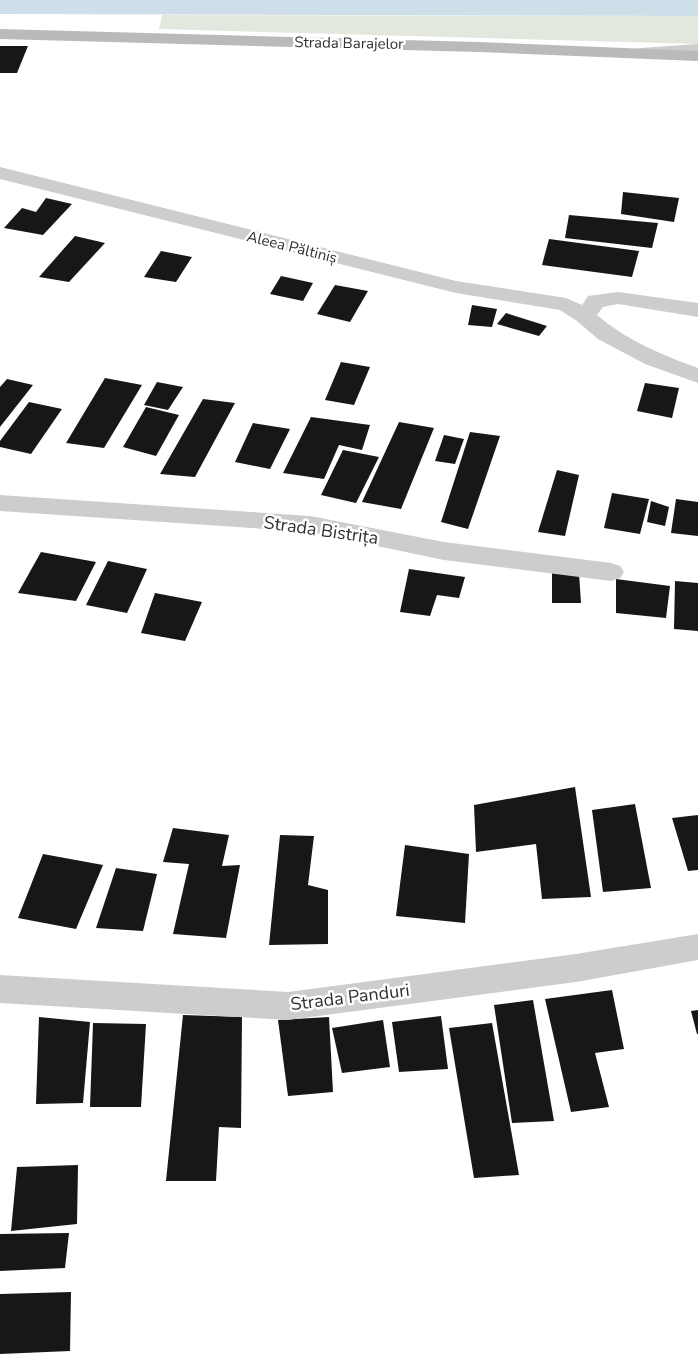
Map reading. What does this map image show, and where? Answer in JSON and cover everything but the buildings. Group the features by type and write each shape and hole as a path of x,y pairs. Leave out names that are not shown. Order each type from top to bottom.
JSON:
{"main road":[{"name":"Strada Barajelor","path":"0,34 698,56"}],"street":[{"path":"641,53 698,49"},
{"name":"Aleea Păltiniș","path":"0,173 456,287 566,306 585,316 606,334 653,359 698,376"},
{"path":"585,316 596,301 618,298 698,310"},
{"name":"Strada Bistrița","path":"0,503 310,524 444,551 611,572"},
{"name":"Strada Panduri","path":"0,990 288,1006 576,968 698,947"}],"shaded area":[{"path":"0,0 698,0 698,16 0,14"},
{"path":"162,15 698,16 698,44 159,29"}]}
